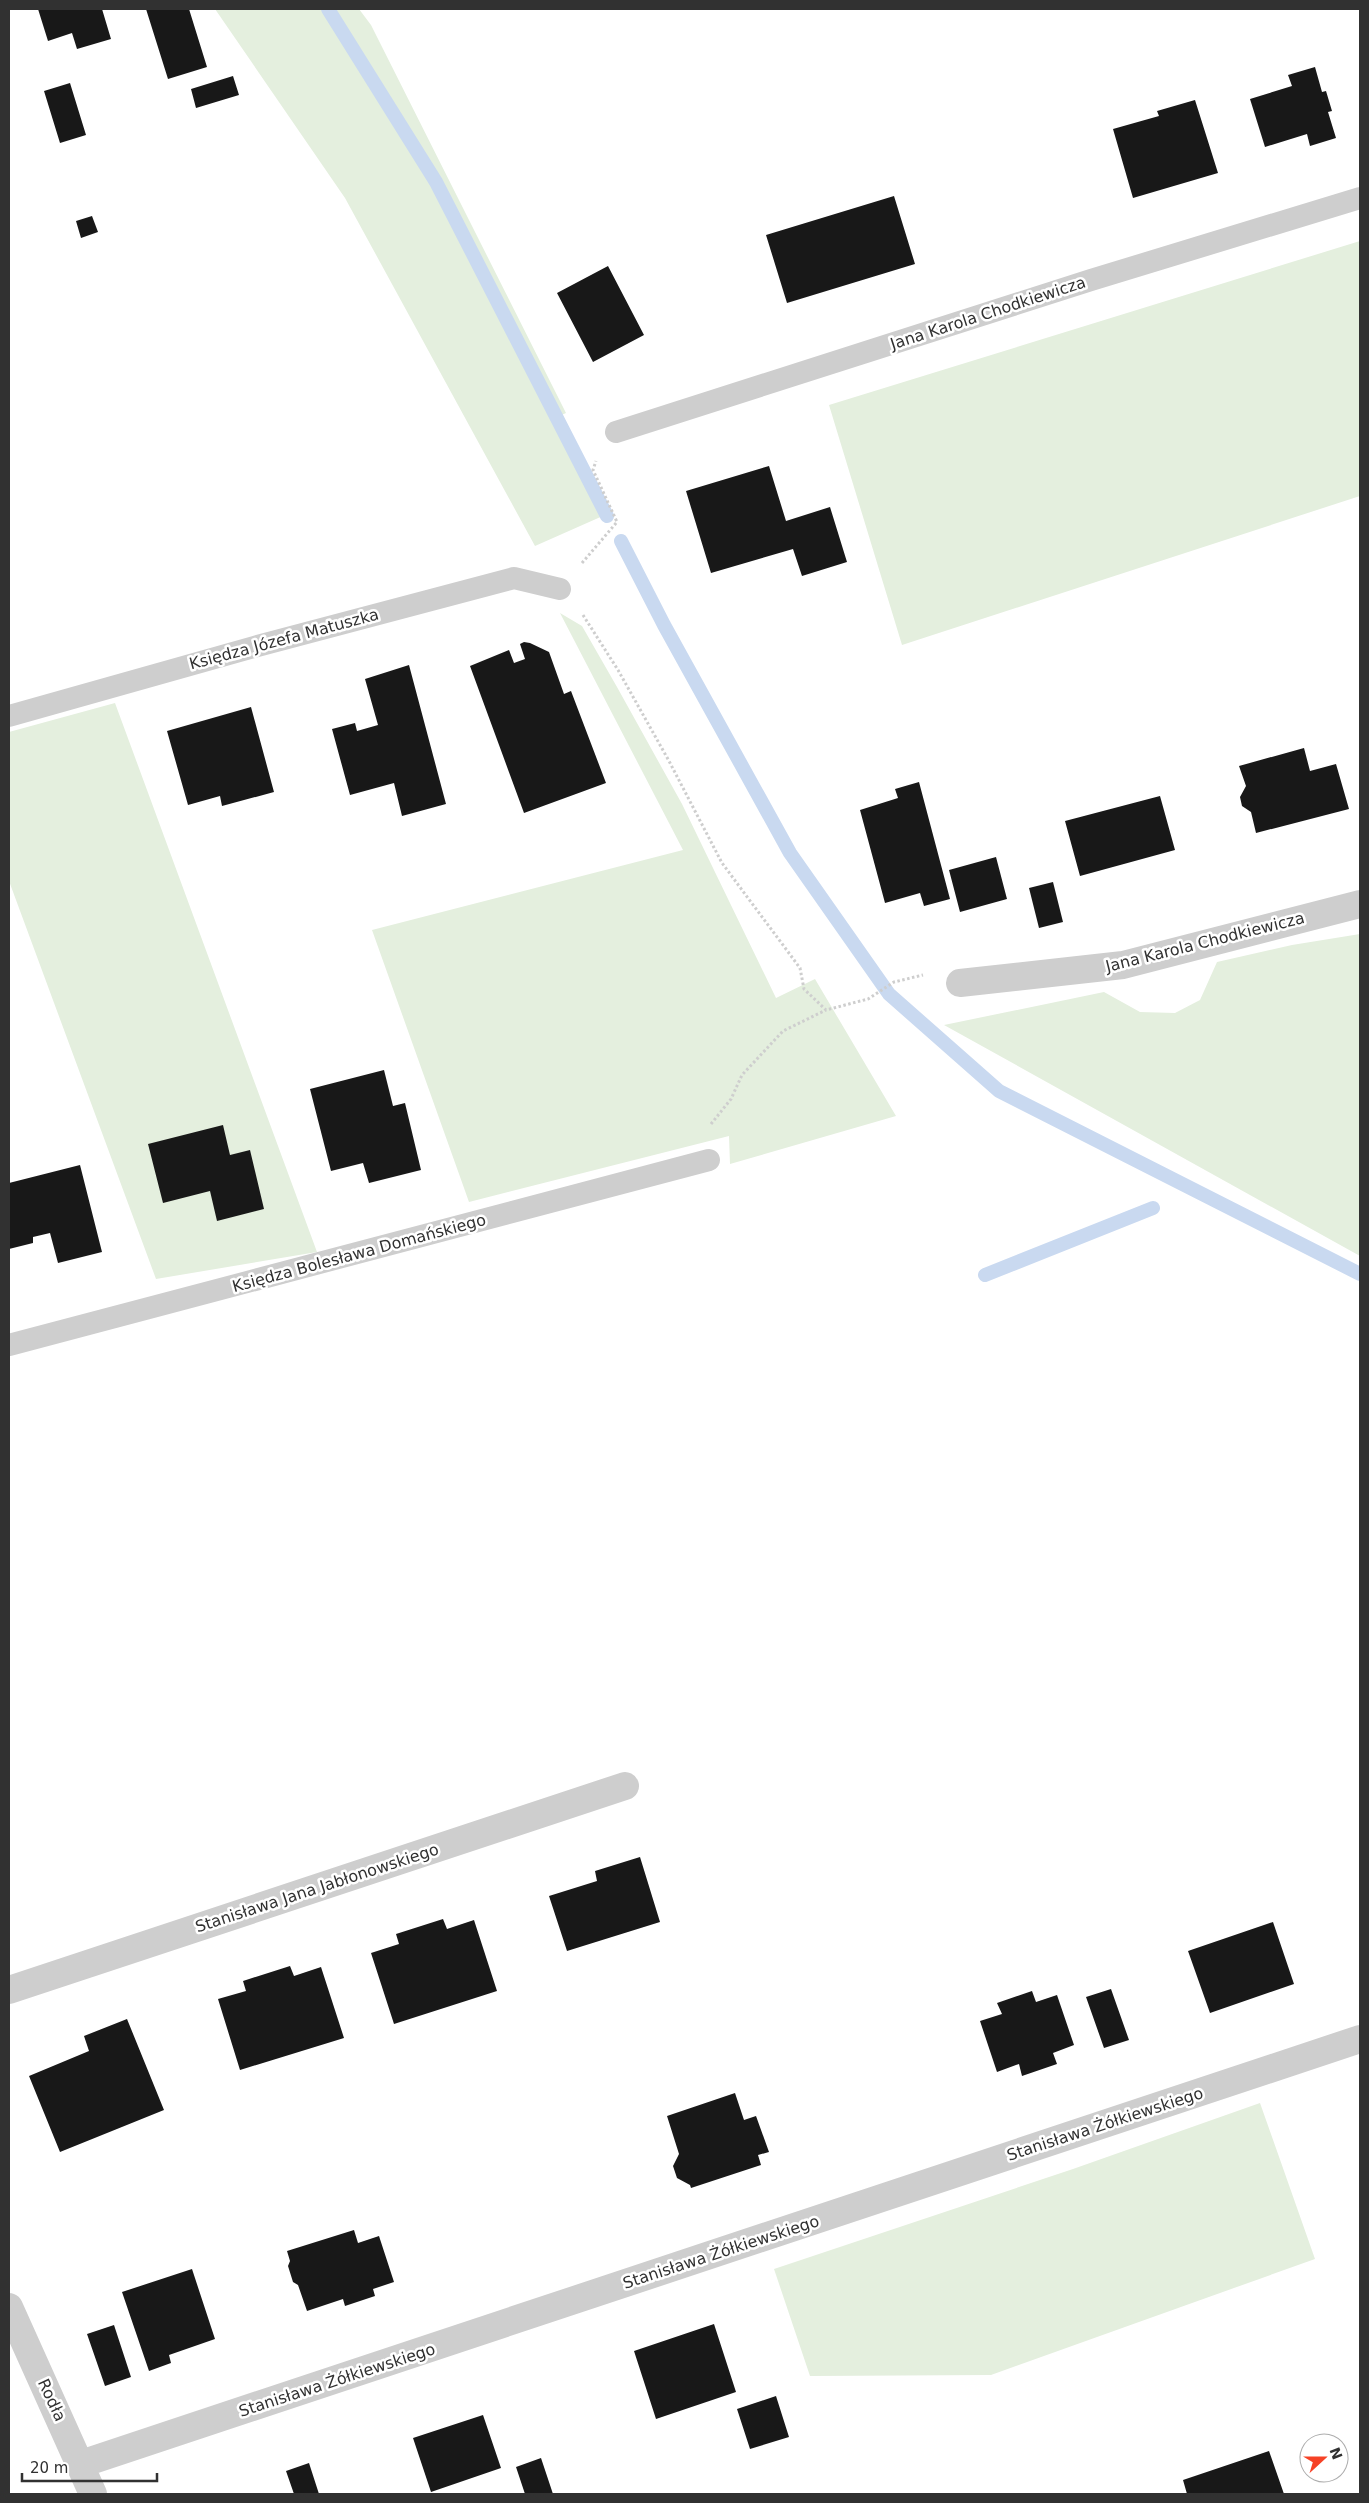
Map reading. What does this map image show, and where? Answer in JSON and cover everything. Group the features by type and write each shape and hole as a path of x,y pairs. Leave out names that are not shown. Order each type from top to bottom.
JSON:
{"street":[{"name":"Jana Karola Chodkiewicza","path":"960,983 1123,966 1360,904"},
{"name":"Stanisława Jana Jabłonowskiego","path":"9,1990 625,1786"},
{"name":"Stanisława Żółkiewskiego","path":"81,2464 1360,2039"},
{"name":"Rodła","path":"9,2307 93,2494"}],"lane":[{"name":"Jana Karola Chodkiewicza","path":"616,432 1091,280 1360,198"},
{"name":"Księdza Józefa Matuszka","path":"9,716 254,647 514,578 560,589"},
{"name":"Księdza Bolesława Domańskiego","path":"9,1345 709,1160"}],"path":[{"path":"616,432 598,454 592,470 617,522 560,589 579,609 618,670 669,761 722,863 800,968 804,989 826,1010"},
{"path":"709,1160 707,1138 710,1124 731,1099 742,1075 784,1031 826,1010 872,997 894,982"}],"green space":[{"path":"215,9 359,9 371,25 566,413 553,419 605,515 535,546 345,198"},
{"path":"1360,241 1360,496 902,645 829,405"},
{"path":"560,613 582,626 617,687 682,804 776,998 815,979 896,1116 730,1164 729,1136 469,1202 372,930 683,850"},
{"path":"115,703 317,1252 156,1279 9,881 9,732"},
{"path":"1360,934 1360,1256 944,1025 1104,992 1140,1012 1175,1013 1200,1000 1217,962 1292,945"},
{"path":"1260,2103 1315,2259 991,2375 810,2376 774,2269 1073,2169"}],"building":[{"path":"38,9 102,9 111,39 77,49 72,33 48,41"},
{"path":"146,9 189,9 207,67 168,79"},
{"path":"1315,67 1322,92 1326,91 1332,111 1328,112 1336,138 1310,146 1307,134 1265,147 1250,99 1292,86 1288,75"},
{"path":"233,76 239,95 196,108 191,89"},
{"path":"70,83 86,135 60,143 44,91"},
{"path":"1195,100 1218,173 1133,198 1113,129 1159,116 1157,111"},
{"path":"894,196 915,264 787,303 766,235"},
{"path":"92,216 98,232 81,238 76,221"},
{"path":"608,266 644,335 593,362 557,293"},
{"path":"769,466 786,521 830,507 847,562 802,576 793,549 711,573 686,491"},
{"path":"524,642 549,652 564,694 571,691 606,783 524,813 470,666 509,650 514,663 525,659 520,644"},
{"path":"409,665 446,804 402,816 394,783 350,795 332,729 355,723 357,731 378,725 365,679"},
{"path":"251,707 274,792 222,806 220,796 188,805 167,731"},
{"path":"1304,748 1310,771 1336,764 1349,809 1256,833 1251,812 1242,806 1240,797 1246,786 1239,766"},
{"path":"919,782 950,899 924,906 920,893 885,903 860,810 898,798 895,789"},
{"path":"1160,796 1175,850 1080,876 1065,821"},
{"path":"996,857 1007,899 960,912 949,870"},
{"path":"1053,882 1063,922 1039,928 1029,888"},
{"path":"384,1070 393,1106 405,1103 421,1170 369,1183 363,1163 331,1171 310,1089"},
{"path":"223,1125 230,1155 250,1150 264,1209 217,1221 210,1191 163,1203 148,1144"},
{"path":"80,1165 102,1252 58,1263 50,1233 33,1237 33,1243 9,1249 9,1183"},
{"path":"640,1857 660,1922 567,1951 549,1896 597,1881 595,1871"},
{"path":"443,1919 447,1929 474,1920 497,1991 394,2024 371,1953 399,1944 396,1934"},
{"path":"1273,1922 1294,1984 1210,2013 1188,1951"},
{"path":"290,1966 294,1976 321,1967 344,2038 240,2070 218,1999 246,1991 243,1981"},
{"path":"1111,1989 1129,2040 1104,2048 1086,1997"},
{"path":"1032,1991 1036,2002 1057,1995 1074,2045 1053,2053 1057,2064 1022,2076 1019,2064 997,2072 980,2021 1002,2014 997,2003"},
{"path":"127,2019 164,2110 60,2152 29,2076 89,2051 84,2036"},
{"path":"735,2093 744,2120 756,2116 769,2152 758,2155 761,2165 691,2188 690,2185 677,2178 673,2166 679,2154 667,2116"},
{"path":"354,2230 358,2243 379,2236 394,2282 373,2289 375,2296 345,2306 343,2299 307,2311 298,2285 293,2282 288,2266 290,2261 287,2251"},
{"path":"192,2269 215,2339 169,2355 171,2363 149,2371 122,2292"},
{"path":"714,2324 736,2392 656,2419 634,2351"},
{"path":"114,2325 131,2377 105,2386 87,2334"},
{"path":"776,2396 789,2437 750,2449 737,2409"},
{"path":"483,2415 501,2468 431,2492 413,2438"},
{"path":"1269,2451 1284,2494 1187,2494 1183,2480"},
{"path":"541,2458 553,2494 525,2494 516,2467"},
{"path":"309,2463 319,2494 294,2494 286,2471"}],"waterway":[{"path":"328,9 436,182 607,516"},
{"path":"621,541 664,625 790,853 889,994 999,1091 1360,1274"},
{"path":"985,1275 1153,1208"}]}
